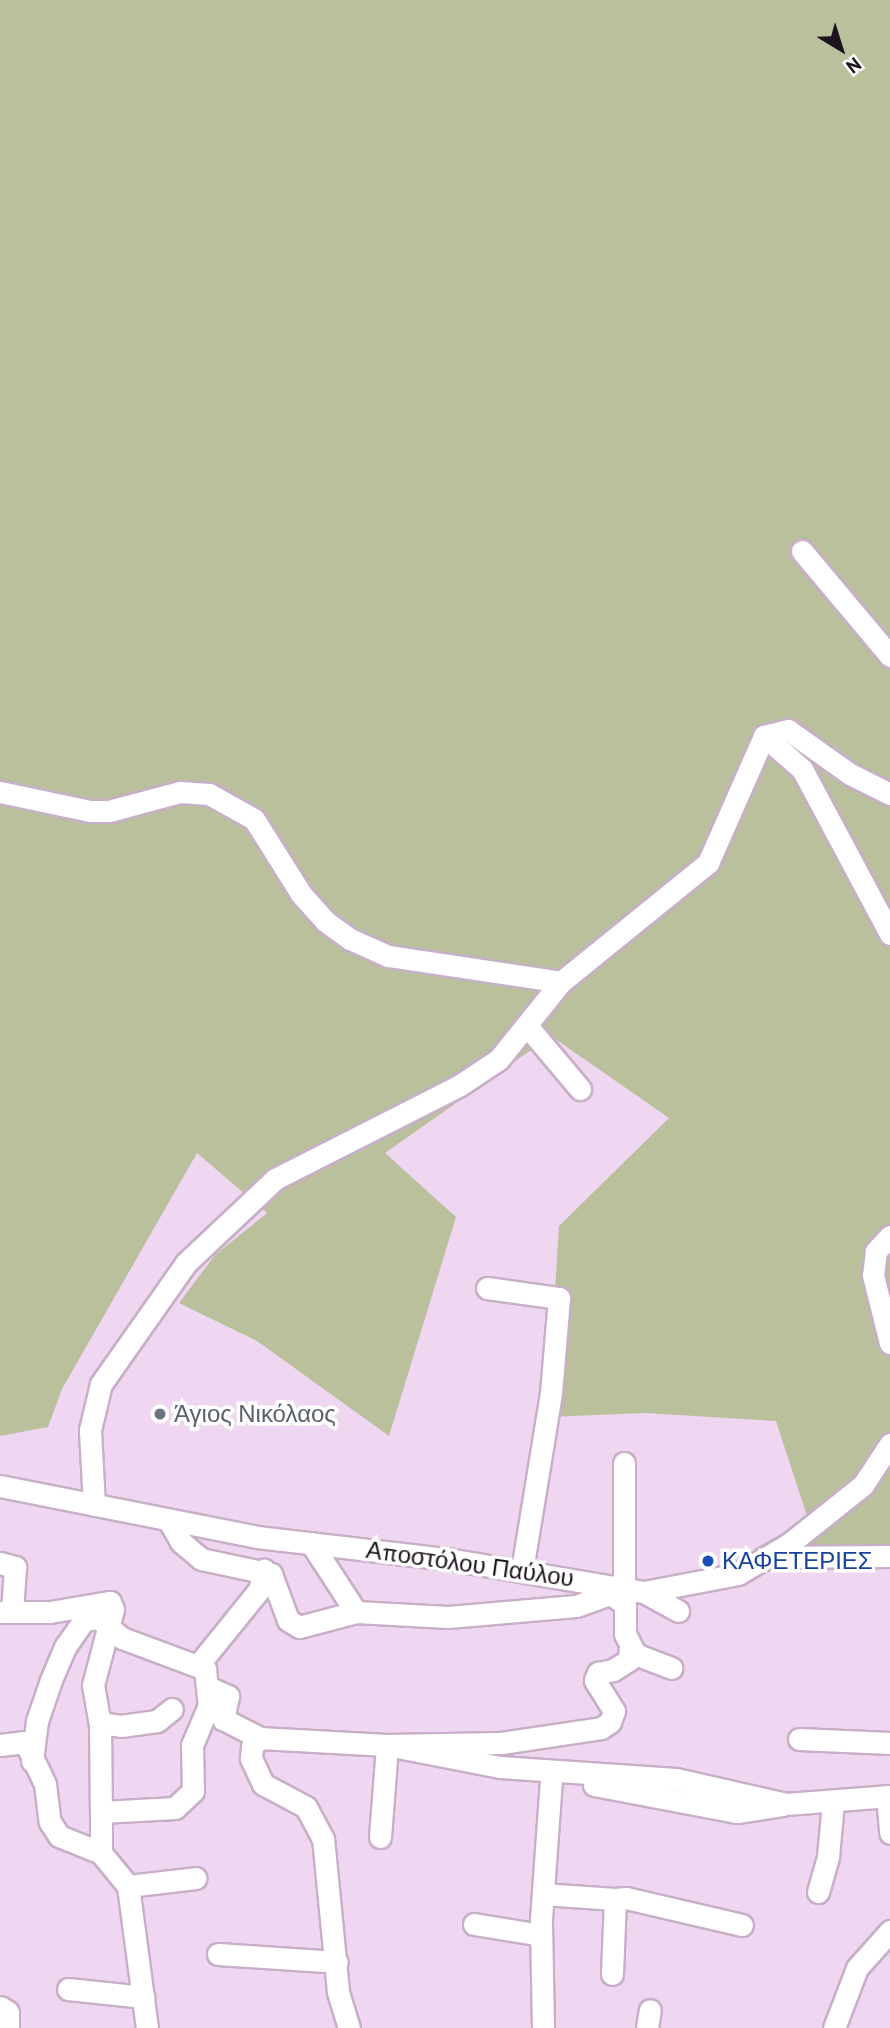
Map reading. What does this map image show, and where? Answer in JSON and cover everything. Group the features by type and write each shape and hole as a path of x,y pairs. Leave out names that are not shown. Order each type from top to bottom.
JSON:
{"street":[{"path":"802,551 890,656"},
{"path":"764,736 788,730 850,774 890,794"},
{"path":"764,736 802,769 890,934"},
{"path":"94,1505 90,1430 101,1384 140,1324 208,1238 275,1179 460,1085 499,1059 528,1027 561,982 708,863 764,736"},
{"path":"0,792 90,811 109,811 180,792 209,794 254,819 301,894 325,921 349,939 388,956 561,982"},
{"path":"528,1027 580,1089"},
{"path":"890,1236 876,1251 873,1275 890,1343"},
{"path":"487,1288 559,1298 551,1393 522,1570"},
{"name":"Αποστόλου Παύλου","path":"0,1486 169,1521 311,1543 522,1570 618,1589 709,1582 738,1574 768,1557 845,1503 877,1467 890,1444"},
{"path":"223,1719 260,1738 387,1745 501,1743 601,1728 610,1722 614,1711 594,1680 598,1673 613,1670 629,1660 630,1647 625,1634 627,1608 618,1589 624,1462"},
{"path":"169,1521 181,1542 201,1559 264,1570 271,1574 288,1620 299,1627 356,1612 484,1616 576,1606 618,1589 678,1611"},
{"path":"311,1543 356,1612"},
{"path":"768,1557 890,1556"},
{"path":"0,1563 15,1567 6,1612 50,1612 110,1602 108,1630 93,1685 100,1723 101,1853"},
{"path":"199,1664 259,1590 264,1570"},
{"path":"32,1761 37,1721 51,1680 76,1631 92,1616 108,1630 157,1653 199,1664 208,1675 209,1688 201,1726 192,1745 193,1791 176,1808 101,1812"},
{"path":"630,1647 644,1659 671,1668"},
{"path":"201,1726 221,1730 228,1696 209,1688"},
{"path":"100,1723 121,1726 157,1721 172,1710"},
{"path":"0,1730 37,1721"},
{"path":"260,1738 252,1746 251,1758 263,1784 306,1807 323,1839 337,1962 349,2028"},
{"path":"799,1739 890,1744"},
{"path":"0,1745 25,1742 45,1784 50,1822 59,1836 101,1853 128,1886 147,2028"},
{"path":"387,1745 528,1769 676,1779 786,1804"},
{"path":"380,1837 387,1745"},
{"path":"528,1769 551,1780 737,1812 786,1804 833,1803 889,1796 890,1833"},
{"path":"543,2028 541,1935 551,1780"},
{"path":"818,1892 828,1856 833,1803"},
{"path":"128,1886 196,1878"},
{"path":"543,1894 626,1898 742,1925"},
{"path":"612,1974 615,1899"},
{"path":"474,1924 541,1935"},
{"path":"834,2028 857,1968 890,1931"},
{"path":"218,1954 337,1962"},
{"path":"68,1989 144,1997"},
{"path":"0,2007 8,2012 8,2028"}],"green space":[{"path":"0,0 890,0 890,1556 769,1566 754,1549 808,1519 776,1421 646,1413 547,1417 559,1226 669,1118 551,1036 385,1153 456,1217 389,1436 257,1341 179,1303 215,1255 267,1213 197,1153 62,1389 48,1427 0,1436"}],"place":[{"name":"Άγιος Νικόλαος","path":"160,1414"},
{"name":"ΚΑΦΕΤΕΡΙΕΣ","path":"708,1561"}]}
